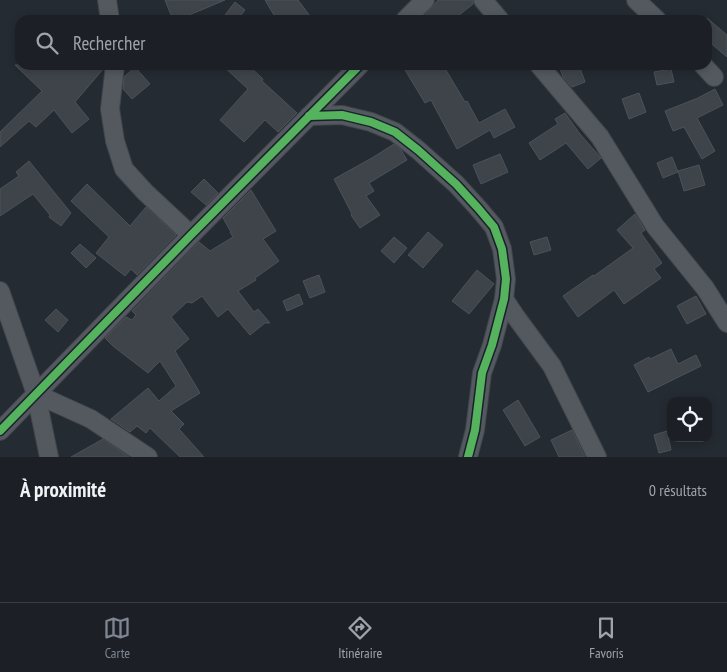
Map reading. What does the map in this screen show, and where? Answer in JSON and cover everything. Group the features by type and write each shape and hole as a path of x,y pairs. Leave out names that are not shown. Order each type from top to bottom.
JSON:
{"street":[{"path":"108,0 110,15"},
{"path":"410,15 425,0"},
{"path":"483,0 496,15"},
{"path":"636,0 651,15"},
{"path":"114,70 110,109 115,141 124,169 145,192 191,235"},
{"path":"0,431 355,70"},
{"path":"543,70 600,137 655,226 705,288 727,323"},
{"path":"309,116 342,116 371,122 395,132 456,184 494,227 502,249 506,279 504,299 492,345 482,373 475,430 468,457"},
{"path":"0,291 36,394 48,457"},
{"path":"504,299 552,366 597,457"},
{"path":"36,394 91,419 148,457"}],"building":[{"path":"165,0 225,0 189,15 171,15"},
{"path":"265,0 298,0 309,15 274,15"},
{"path":"438,0 473,0 473,4 459,15 425,15"},
{"path":"235,2 245,10 241,15 225,15"},
{"path":"712,22 727,35 727,57 712,44"},
{"path":"20,70 102,70 75,102 89,119 72,133 54,110 36,127 29,121 0,147 0,132 42,91"},
{"path":"132,70 138,70 150,84 132,99 123,89 124,77"},
{"path":"227,70 253,70 263,79 262,81 297,113 278,132 265,120 244,142 220,120 248,89"},
{"path":"405,70 446,70 479,123 505,109 515,127 494,138 490,130 457,149 431,100 425,103"},
{"path":"561,70 581,70 585,82 572,87 563,77"},
{"path":"671,70 674,82 657,85 654,72"},
{"path":"715,89 723,105 697,118 715,151 702,159 684,127 673,131 665,111"},
{"path":"639,93 646,112 629,119 622,99"},
{"path":"565,113 601,158 588,169 566,143 540,160 529,143 558,124 555,119"},
{"path":"394,144 401,150 407,160 369,183 374,191 366,196 380,215 360,228 351,215 334,179"},
{"path":"500,154 508,172 481,184 473,165"},
{"path":"672,157 678,172 663,178 657,163"},
{"path":"29,161 71,213 61,226 49,217 50,215 33,194 0,216 0,189 19,176 16,172"},
{"path":"699,165 705,185 684,191 678,171"},
{"path":"204,179 218,193 206,205 191,192"},
{"path":"87,184 130,226 146,207 176,235 137,275 131,269 125,276 96,253 109,237 71,201"},
{"path":"251,190 276,231 263,239 279,261 255,278 256,280 238,291 254,312 258,309 270,323 265,323 250,335 228,309 218,317 202,296 192,303 187,302 171,317 189,339 175,351 200,393 171,411 184,424 179,429 204,457 180,457 150,428 146,433 137,426 130,432 111,419 148,388 159,401 176,386 160,361 148,373 105,338 126,317 132,320 136,315 132,311 199,242 210,251 233,237 223,218"},
{"path":"635,214 645,230 641,233 662,263 654,269 661,278 624,304 614,290 578,317 563,296 633,248 617,230"},
{"path":"428,232 443,245 423,268 408,255"},
{"path":"394,237 407,248 394,263 381,251"},
{"path":"547,237 551,250 534,255 530,242"},
{"path":"80,244 96,258 86,268 71,253"},
{"path":"477,270 494,284 469,314 452,301"},
{"path":"319,275 325,292 310,298 303,281"},
{"path":"299,294 303,304 287,311 283,301"},
{"path":"696,296 706,314 687,324 677,306"},
{"path":"56,309 68,320 58,332 45,320"},
{"path":"671,349 678,364 696,355 701,366 648,392 634,365"},
{"path":"518,400 540,437 525,446 503,410"},
{"path":"572,430 585,457 559,457 551,440"},
{"path":"667,431 667,442 669,442 671,450 659,453 654,435"},
{"path":"103,439 129,457 71,457"}],"cycle path":[{"path":"0,431 355,70"},
{"path":"309,116 342,115 371,122 395,132 456,184 494,227 502,249 506,279 504,299 492,345 482,373 475,430 468,457"}]}
